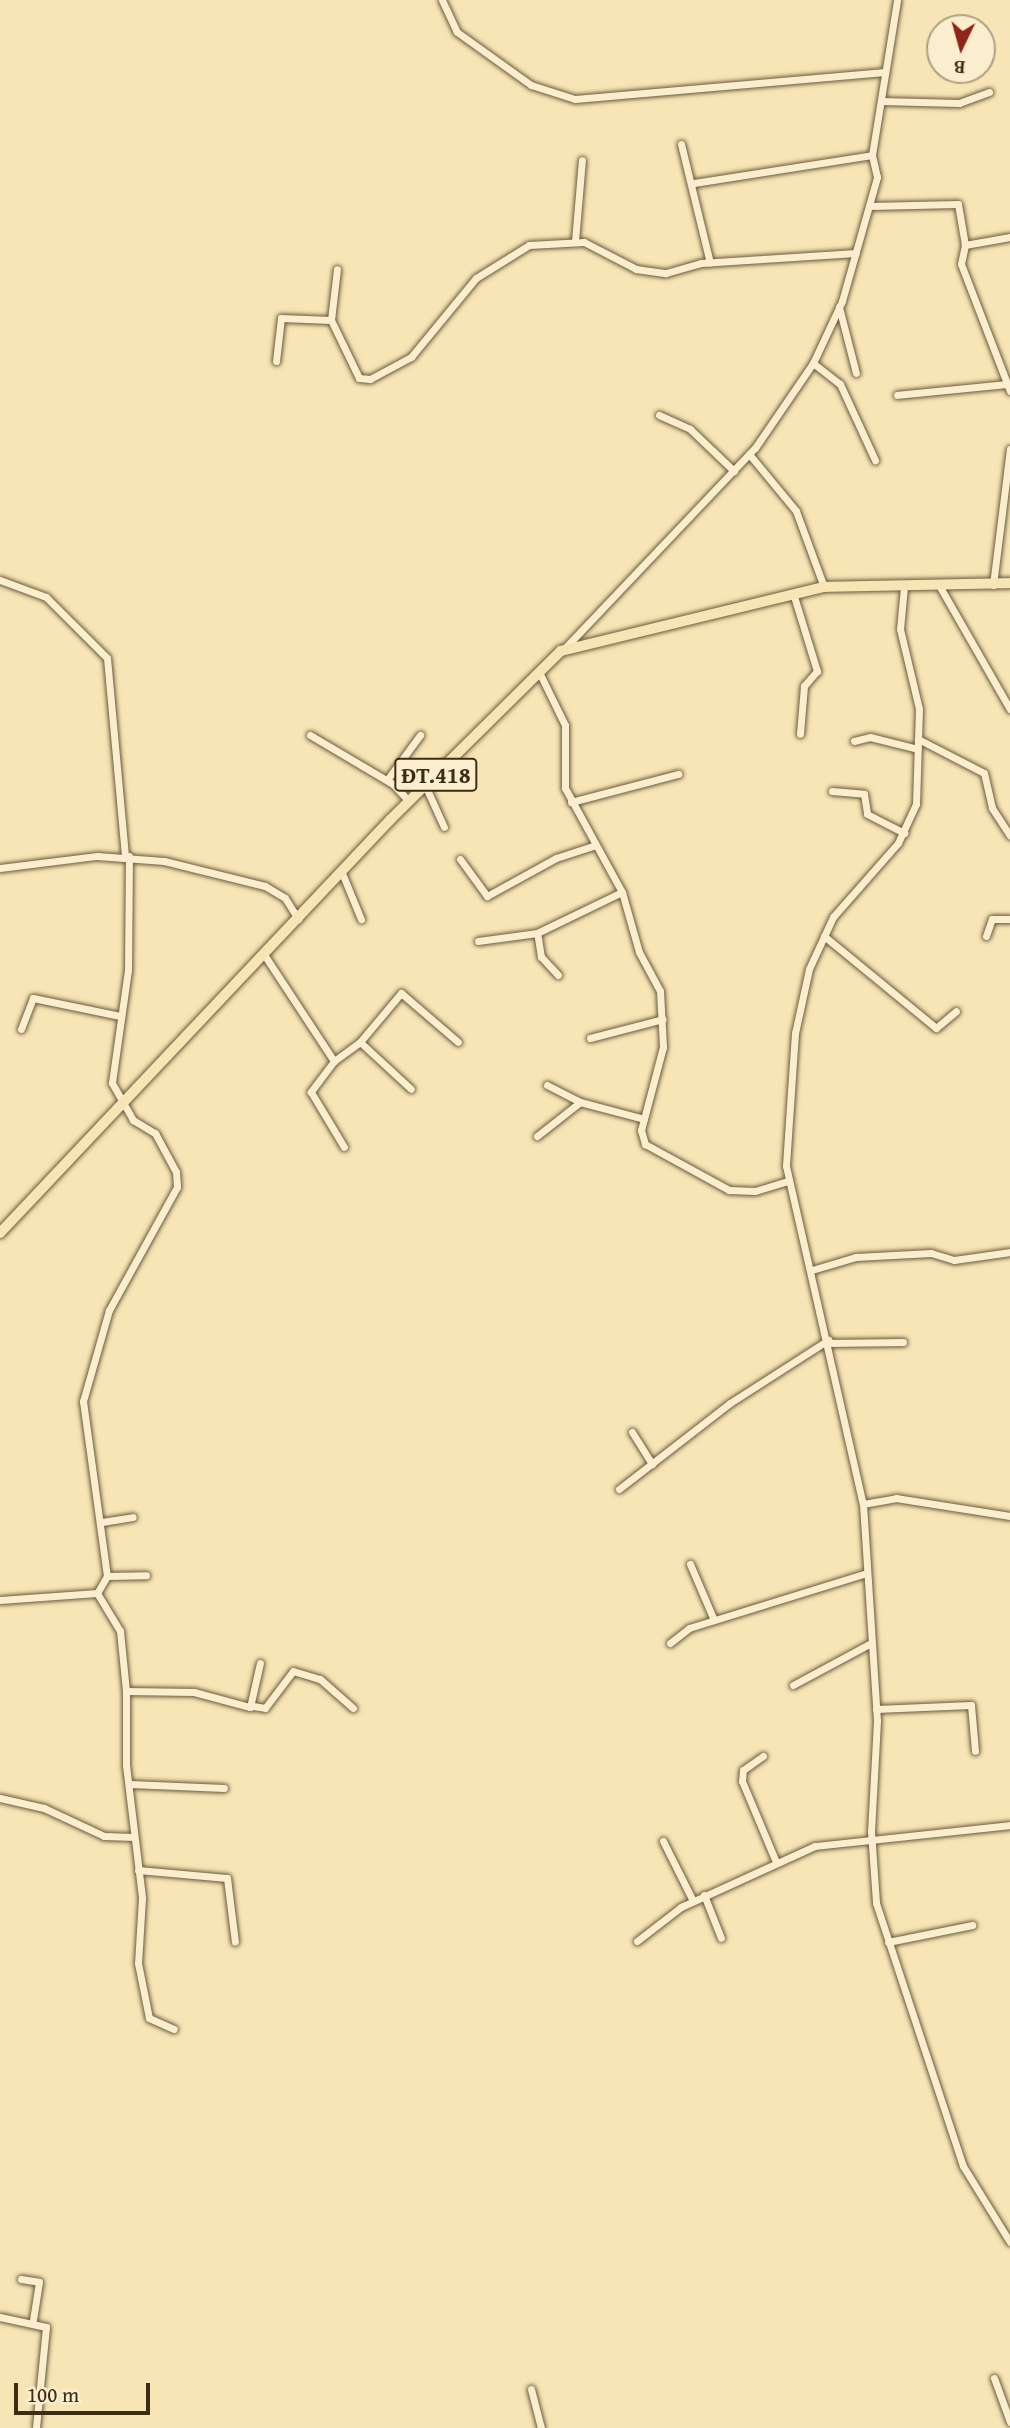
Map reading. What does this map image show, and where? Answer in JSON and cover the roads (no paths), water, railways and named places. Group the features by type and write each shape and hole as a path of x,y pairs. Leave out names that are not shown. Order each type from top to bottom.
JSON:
{"main road":[{"path":"561,651 824,587 870,582 940,587 1010,583"},
{"name":"ĐT.418","path":"0,1233 124,1107 409,801 561,651"}],"street":[{"path":"442,0 457,32 531,85 575,99 886,72"},
{"path":"561,651 749,454 813,363 839,307 877,177 872,155 897,0"},
{"path":"881,101 959,103 989,92"},
{"path":"681,144 694,183 710,263"},
{"path":"694,183 872,155"},
{"path":"575,241 582,160"},
{"path":"869,206 958,204 965,244 965,286 1009,388 897,395"},
{"path":"965,244 1010,237"},
{"path":"337,269 331,320 359,378 370,379 411,356 476,278 529,245 575,241 636,269 681,272 710,263 856,253"},
{"path":"839,307 856,373"},
{"path":"276,361 281,318 331,320"},
{"path":"813,363 840,384 876,460"},
{"path":"659,415 690,429 734,471"},
{"path":"993,585 1007,492 1010,449"},
{"path":"749,454 796,511 824,587"},
{"path":"0,580 46,597 107,658 132,914 112,1083 124,1107 155,1133 177,1187 109,1310 87,1373 83,1401 102,1522 107,1576 97,1594"},
{"path":"904,586 900,629 917,694 916,804 904,833 824,936 798,1006 788,1181 829,1341 863,1504 876,1709 872,1844 874,1893 963,2166 1010,2242"},
{"path":"940,587 1010,709"},
{"path":"793,593 817,671 804,686 800,734"},
{"path":"540,674 564,719 563,782 594,846 622,892 639,952 660,991 663,1019 660,1071 644,1119 645,1143 721,1187 743,1193 788,1181"},
{"path":"310,735 387,780 409,801"},
{"path":"387,780 421,735"},
{"path":"854,741 870,737 918,750"},
{"path":"918,739 984,773 992,808 1010,836"},
{"path":"572,802 678,774"},
{"path":"425,785 444,827"},
{"path":"832,791 864,794 867,814 904,833"},
{"path":"460,859 488,896 556,858 594,846"},
{"path":"0,868 127,856 255,883 285,898 298,919"},
{"path":"342,873 361,919"},
{"path":"478,941 537,933 622,892"},
{"path":"986,936 992,919 1010,919"},
{"path":"537,933 541,957 558,975"},
{"path":"824,936 936,1028 957,1011"},
{"path":"265,956 334,1061"},
{"path":"344,1147 311,1092 334,1061 360,1042 401,993 458,1042"},
{"path":"21,1029 33,998 120,1016"},
{"path":"590,1038 663,1019"},
{"path":"360,1042 411,1089"},
{"path":"547,1085 580,1102 644,1119"},
{"path":"537,1136 580,1102"},
{"path":"812,1270 856,1257 931,1253 954,1261 1010,1252"},
{"path":"619,1489 829,1341 903,1342"},
{"path":"632,1432 652,1464"},
{"path":"863,1504 909,1499 1010,1516"},
{"path":"102,1522 132,1517"},
{"path":"690,1564 714,1620"},
{"path":"670,1643 714,1620 867,1573"},
{"path":"107,1576 146,1575"},
{"path":"0,1600 97,1594"},
{"path":"97,1594 120,1631 138,1870 136,1951 149,2018 174,2029"},
{"path":"793,1685 871,1643"},
{"path":"253,1706 260,1663"},
{"path":"126,1691 194,1692 265,1708 293,1671 320,1679 354,1708"},
{"path":"876,1709 971,1705 975,1751"},
{"path":"764,1756 743,1770 742,1781 776,1862"},
{"path":"130,1784 224,1788"},
{"path":"0,1798 44,1808 104,1836 134,1838"},
{"path":"637,1941 704,1895 815,1846 872,1844 1010,1825"},
{"path":"663,1841 693,1901"},
{"path":"138,1870 227,1878 235,1942"},
{"path":"704,1895 721,1938"},
{"path":"888,1942 972,1925"},
{"path":"21,2279 39,2282 33,2320"},
{"path":"0,2317 33,2320 46,2327 36,2428"},
{"path":"994,2378 1010,2422"},
{"path":"531,2389 541,2428"}]}
